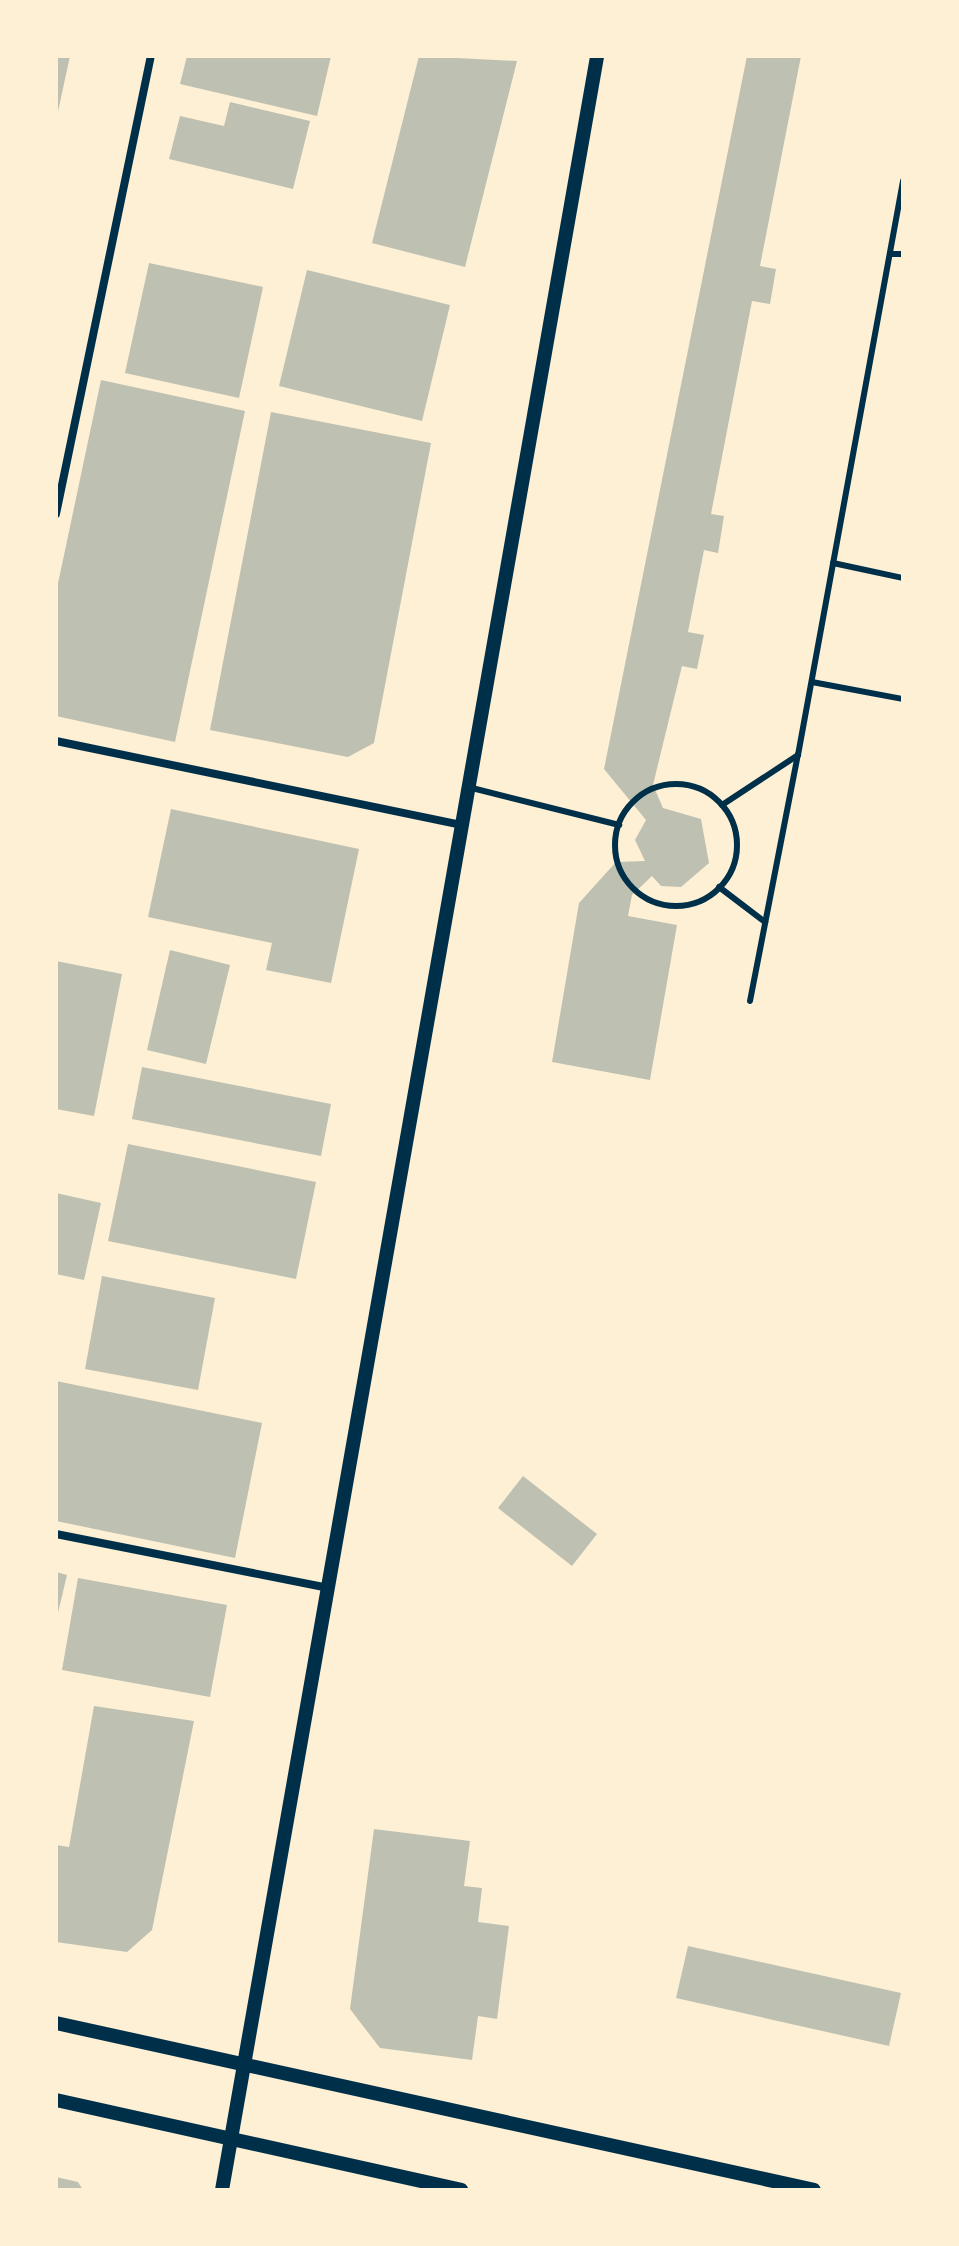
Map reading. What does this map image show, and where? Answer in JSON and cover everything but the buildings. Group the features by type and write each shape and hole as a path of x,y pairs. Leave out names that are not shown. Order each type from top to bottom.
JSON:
{"street":[{"path":"56,514 151,56"},
{"path":"222,2190 329,1588 458,824 597,56"},
{"path":"56,741 458,824"},
{"path":"56,1534 329,1588"},
{"path":"56,2023 814,2190"},
{"path":"56,2100 461,2190"}],"lane":[{"path":"750,1001 812,682 903,181"},
{"path":"890,254 903,254"},
{"path":"833,563 903,578"},
{"path":"812,682 903,699"},
{"path":"722,805 798,755"},
{"path":"668,784 697,788 722,805 737,843 719,887 690,905 649,901 621,874 619,825 633,801 668,784"},
{"path":"465,786 619,825"},
{"path":"719,887 765,922"}]}
